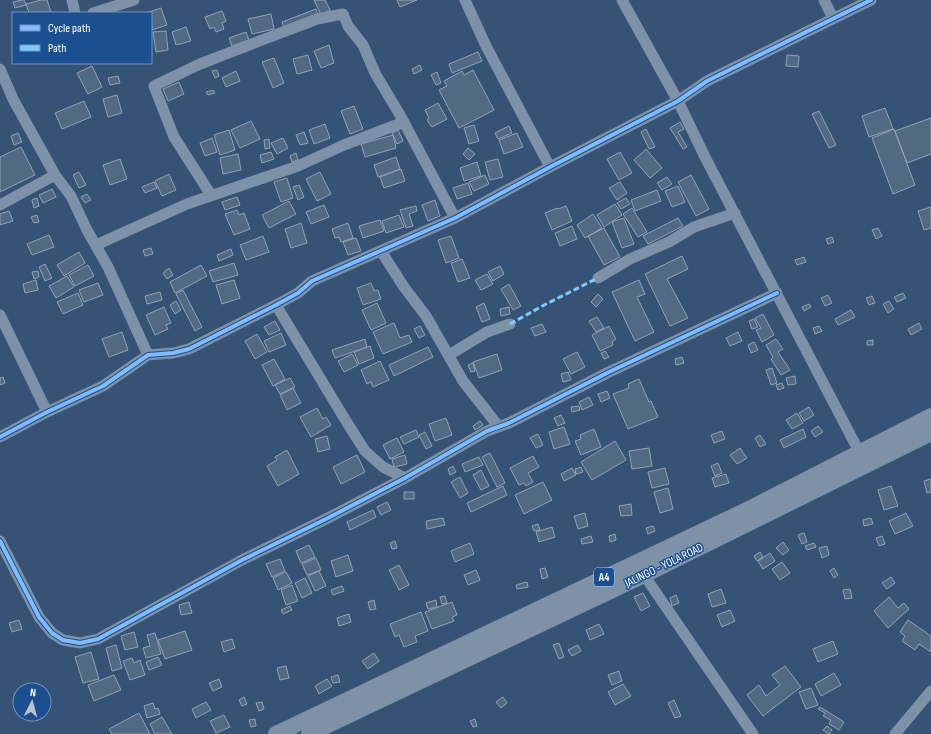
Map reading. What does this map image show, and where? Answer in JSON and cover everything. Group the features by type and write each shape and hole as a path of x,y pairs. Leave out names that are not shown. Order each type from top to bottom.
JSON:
{"highway":[{"name":"A4","path":"276,734 749,509 863,458 931,416"},
{"name":"JALINGO - YOLA ROAD","path":"309,734 644,575 863,458 931,433"}],"street":[{"path":"72,0 76,12"},
{"path":"96,12 134,0"},
{"path":"465,0 486,46 550,168"},
{"path":"622,0 678,101 706,159 863,458"},
{"path":"824,0 833,18"},
{"path":"0,436 103,386 148,355 173,353 189,349 298,293 312,281 455,218 678,101 707,81 871,0"},
{"path":"211,195 174,137 154,86 200,64 265,39 318,19 343,14 348,26 363,45 375,74 404,122 455,218"},
{"path":"0,71 13,99 55,175 71,196 108,267 148,355"},
{"path":"96,245 187,204 298,166 344,145 404,122"},
{"path":"0,205 55,175"},
{"path":"598,278 630,259 669,242 694,227 735,213"},
{"path":"381,251 404,287 426,316 463,381 499,427"},
{"path":"0,541 39,617 52,633 63,640 80,643 98,639 242,560 326,520 405,478 487,431 509,423 609,372 777,293"},
{"path":"276,305 365,451 383,467 405,478"},
{"path":"0,316 47,412"},
{"path":"449,356 488,332 510,324"},
{"path":"644,575 753,734"},
{"path":"895,734 931,691"}],"building":[{"path":"24,0 26,5 15,8 13,2"},
{"path":"47,0 51,12 29,12 26,4"},
{"path":"314,0 325,0 330,10 321,15"},
{"path":"397,0 417,0 400,7"},
{"path":"161,8 167,25 152,30 152,12 149,12"},
{"path":"316,9 318,16 284,28 282,22"},
{"path":"222,11 226,21 222,23 224,29 216,32 214,27 210,29 205,17"},
{"path":"271,14 274,29 252,34 248,19"},
{"path":"186,27 191,41 176,45 172,32"},
{"path":"166,31 168,50 156,52 153,32"},
{"path":"246,32 249,40 232,46 229,38"},
{"path":"329,45 334,63 321,68 314,51"},
{"path":"478,52 482,61 452,73 449,64"},
{"path":"308,55 312,70 297,74 293,59"},
{"path":"787,55 799,56 798,67 786,66"},
{"path":"274,58 284,83 273,88 262,62"},
{"path":"420,65 422,70 414,74 412,69"},
{"path":"92,66 102,87 88,94 77,73"},
{"path":"217,70 219,76 215,78 212,71"},
{"path":"473,70 494,110 459,128 439,90 447,86 444,81 462,71 464,75"},
{"path":"236,71 240,81 226,87 222,78"},
{"path":"437,72 441,83 436,85 431,75"},
{"path":"118,76 120,83 110,85 108,78"},
{"path":"179,82 184,94 168,101 163,89"},
{"path":"213,90 215,93 208,95 206,92"},
{"path":"117,95 122,113 108,117 103,99"},
{"path":"84,101 91,117 62,129 55,113"},
{"path":"438,103 447,119 432,127 427,120 429,118 425,110"},
{"path":"354,106 363,129 350,134 341,111"},
{"path":"885,108 893,129 869,137 862,116"},
{"path":"819,111 836,145 829,148 812,114"},
{"path":"931,118 931,154 907,163 895,131"},
{"path":"251,121 260,139 240,148 231,130"},
{"path":"680,122 684,129 678,132 687,147 683,149 670,128"},
{"path":"325,124 330,138 314,144 309,130"},
{"path":"474,125 479,141 469,144 464,128"},
{"path":"509,126 512,133 498,139 495,133"},
{"path":"646,129 655,147 649,149 641,132"},
{"path":"894,129 915,185 893,194 872,138"},
{"path":"229,130 235,150 220,155 214,135"},
{"path":"398,130 403,141 397,144 392,133"},
{"path":"304,132 308,143 300,145 296,135"},
{"path":"18,133 22,142 14,145 11,136"},
{"path":"517,133 523,147 504,154 499,140"},
{"path":"393,135 396,148 365,157 361,144"},
{"path":"212,138 217,152 205,156 200,143"},
{"path":"283,138 288,148 277,154 271,143"},
{"path":"269,139 270,148 265,149 264,140"},
{"path":"21,147 35,175 0,192 0,157"},
{"path":"468,148 475,154 469,160 463,154"},
{"path":"646,149 662,168 650,178 634,160"},
{"path":"271,152 274,159 262,163 260,155"},
{"path":"620,152 632,173 619,180 607,159"},
{"path":"296,153 298,160 292,162 290,156"},
{"path":"238,154 241,170 223,174 220,158"},
{"path":"396,157 400,169 378,177 374,165"},
{"path":"120,159 127,179 110,185 103,165"},
{"path":"498,159 503,177 490,180 485,162"},
{"path":"477,162 481,176 464,181 460,168"},
{"path":"401,169 405,181 384,188 380,177"},
{"path":"79,172 86,185 79,188 73,175"},
{"path":"320,172 331,194 317,201 306,179"},
{"path":"169,174 176,190 162,196 155,181"},
{"path":"485,175 489,184 474,191 469,182"},
{"path":"691,175 709,209 696,216 678,182"},
{"path":"667,177 672,184 662,190 657,183"},
{"path":"287,178 293,198 281,202 274,182"},
{"path":"154,182 157,188 145,193 142,187"},
{"path":"620,182 627,193 617,200 609,188"},
{"path":"468,183 472,194 457,199 453,188"},
{"path":"299,185 304,197 298,200 293,187"},
{"path":"678,186 685,202 672,207 665,191"},
{"path":"52,189 56,197 43,203 39,195"},
{"path":"657,190 661,201 635,211 631,200"},
{"path":"87,194 91,200 85,203 81,197"},
{"path":"237,197 240,205 225,210 222,202"},
{"path":"37,198 39,206 34,208 32,200"},
{"path":"626,198 630,204 621,209 617,203"},
{"path":"435,200 440,216 428,221 422,205"},
{"path":"289,201 296,214 269,228 262,215"},
{"path":"615,204 622,215 604,227 597,215"},
{"path":"324,205 329,217 311,224 306,212"},
{"path":"416,206 417,211 409,214 413,226 406,228 400,210"},
{"path":"566,206 572,221 552,230 545,213"},
{"path":"931,207 931,228 924,230 918,211"},
{"path":"632,208 647,232 638,237 623,214"},
{"path":"237,210 239,215 244,213 250,229 234,235 225,214"},
{"path":"9,211 13,221 0,225 0,214"},
{"path":"593,214 602,228 585,238 577,225"},
{"path":"37,215 39,222 34,223 31,217"},
{"path":"399,215 404,227 386,233 382,221"},
{"path":"624,218 634,244 622,248 612,222"},
{"path":"678,218 683,226 648,244 643,236"},
{"path":"380,220 384,231 363,238 359,226"},
{"path":"301,223 307,243 291,248 285,229"},
{"path":"348,223 353,238 341,242 339,237 335,238 332,229"},
{"path":"572,226 577,239 560,246 555,233"},
{"path":"604,228 620,257 604,265 588,236"},
{"path":"878,228 882,236 876,239 872,230"},
{"path":"49,235 54,247 32,255 27,244"},
{"path":"263,236 269,252 246,260 240,245"},
{"path":"451,236 459,258 446,263 438,240"},
{"path":"832,237 834,242 828,244 826,239"},
{"path":"356,238 361,251 348,255 343,242"},
{"path":"151,248 153,254 145,256 143,250"},
{"path":"231,249 233,255 219,261 217,255"},
{"path":"79,252 85,263 64,276 57,265"},
{"path":"682,256 688,269 667,279 688,318 670,326 645,274"},
{"path":"804,257 806,262 797,265 795,260"},
{"path":"462,259 470,278 458,282 451,263"},
{"path":"234,263 238,275 213,282 209,271"},
{"path":"45,264 52,278 45,281 39,267"},
{"path":"88,265 94,276 75,286 69,275"},
{"path":"201,265 207,276 175,293 170,282"},
{"path":"500,266 504,274 493,281 488,272"},
{"path":"169,268 173,275 167,279 163,273"},
{"path":"38,271 39,277 34,279 32,272"},
{"path":"487,274 493,284 481,290 475,280"},
{"path":"67,276 74,287 56,298 49,286"},
{"path":"36,280 38,290 25,293 23,284"},
{"path":"234,280 240,298 222,304 216,285"},
{"path":"639,280 645,294 637,297 654,332 635,341 612,292"},
{"path":"98,283 103,295 84,302 79,290"},
{"path":"371,283 374,291 378,290 381,299 363,305 357,288"},
{"path":"509,284 521,306 513,310 501,289"},
{"path":"183,290 202,327 195,331 176,294"},
{"path":"160,292 162,300 147,304 145,296"},
{"path":"78,293 83,305 63,314 57,302"},
{"path":"903,293 906,298 897,302 894,297"},
{"path":"598,294 603,299 596,307 591,302"},
{"path":"828,295 832,303 825,306 821,298"},
{"path":"872,296 875,303 869,305 866,298"},
{"path":"176,301 181,310 175,314 170,305"},
{"path":"889,301 894,309 888,313 883,304"},
{"path":"377,303 386,323 371,330 362,310"},
{"path":"484,303 490,319 482,322 476,307"},
{"path":"809,304 811,307 804,311 802,307"},
{"path":"164,307 171,323 166,325 168,329 155,335 146,315"},
{"path":"509,307 510,314 501,316 500,309"},
{"path":"851,310 855,317 838,325 835,319"},
{"path":"763,314 774,335 762,342 756,330 761,328 755,318"},
{"path":"597,317 604,328 596,332 589,321"},
{"path":"754,319 758,327 752,329 749,321"},
{"path":"275,321 280,330 269,335 264,327"},
{"path":"394,323 400,338 409,335 412,342 383,354 373,332"},
{"path":"919,323 922,329 911,335 908,329"},
{"path":"542,324 546,332 535,336 531,328"},
{"path":"420,326 425,335 419,338 414,329"},
{"path":"609,326 616,339 612,342 613,345 600,351 592,335"},
{"path":"819,326 822,331 815,334 813,328"},
{"path":"122,332 128,350 109,357 102,339"},
{"path":"738,332 742,341 730,346 726,338"},
{"path":"281,333 286,345 269,352 264,341"},
{"path":"257,334 267,352 255,359 245,341"},
{"path":"365,339 367,347 335,358 332,350"},
{"path":"776,339 783,349 778,352 790,370 781,375 771,359 773,357 766,345"},
{"path":"873,340 873,345 867,345 867,341"},
{"path":"754,342 758,350 751,353 748,345"},
{"path":"370,346 374,358 359,364 354,352"},
{"path":"428,347 433,357 394,376 389,365"},
{"path":"605,351 609,357 604,359 601,353"},
{"path":"577,352 585,367 571,374 563,359"},
{"path":"352,354 358,365 344,372 338,361"},
{"path":"497,354 502,370 479,378 473,362"},
{"path":"682,357 684,363 676,365 675,359"},
{"path":"274,359 285,379 273,386 262,365"},
{"path":"380,361 389,380 373,387 371,382 367,384 361,370"},
{"path":"473,363 475,371 471,372 468,365"},
{"path":"772,368 777,383 771,385 766,370"},
{"path":"568,372 571,380 563,382 561,374"},
{"path":"795,376 796,384 788,385 786,378"},
{"path":"3,377 5,383 0,385 0,378"},
{"path":"290,378 295,387 280,394 275,385"},
{"path":"639,379 649,402 651,401 658,417 628,429 613,394 629,388 628,384"},
{"path":"782,383 784,388 778,390 776,385"},
{"path":"293,388 301,403 287,410 280,395"},
{"path":"607,391 610,398 601,402 598,394"},
{"path":"589,397 593,405 582,410 579,402"},
{"path":"579,406 580,410 572,412 571,407"},
{"path":"809,407 814,415 804,421 799,413"},
{"path":"317,408 323,419 326,417 331,425 311,437 300,417"},
{"path":"797,413 803,423 792,429 786,420"},
{"path":"561,415 565,423 558,426 554,418"},
{"path":"446,418 452,435 435,441 429,424"},
{"path":"480,421 483,425 475,430 473,426"},
{"path":"818,426 823,432 815,437 811,431"},
{"path":"564,427 570,444 554,449 549,432"},
{"path":"594,429 601,447 581,455 575,441 581,439 580,435"},
{"path":"803,429 806,437 784,448 780,440"},
{"path":"416,430 419,437 404,444 400,437"},
{"path":"722,431 725,439 714,443 711,435"},
{"path":"425,432 432,446 426,449 419,435"},
{"path":"538,434 543,445 536,448 530,438"},
{"path":"760,435 766,444 760,447 755,438"},
{"path":"327,436 330,449 318,452 315,439"},
{"path":"397,438 404,452 390,459 383,445"},
{"path":"615,441 626,460 592,480 581,462"},
{"path":"649,448 652,466 632,469 629,451"},
{"path":"740,448 747,458 737,464 730,455"},
{"path":"287,450 299,474 278,486 267,466 277,460 275,457"},
{"path":"490,453 505,483 497,487 482,457"},
{"path":"357,455 365,472 341,484 333,467"},
{"path":"405,455 407,464 394,467 392,459"},
{"path":"533,456 539,467 528,473 533,482 526,486 524,483 519,485 510,468"},
{"path":"479,457 483,465 465,472 462,464"},
{"path":"718,463 722,473 715,476 711,466"},
{"path":"453,466 456,472 450,475 448,469"},
{"path":"581,467 583,472 576,474 575,469"},
{"path":"572,468 576,475 564,481 561,474"},
{"path":"665,468 669,484 652,488 648,472"},
{"path":"481,470 489,486 481,490 473,475"},
{"path":"726,474 729,483 715,487 712,478"},
{"path":"460,477 468,493 460,498 451,482"},
{"path":"931,479 931,492 927,493 924,481"},
{"path":"543,482 552,500 524,514 515,495"},
{"path":"503,486 507,495 471,512 467,503"},
{"path":"891,486 898,506 884,510 878,490"},
{"path":"668,488 673,509 660,513 654,492"},
{"path":"404,492 414,492 414,499 404,499"},
{"path":"387,502 391,510 381,515 377,507"},
{"path":"631,504 632,515 621,516 619,506"},
{"path":"373,510 376,517 350,530 347,522"},
{"path":"585,513 588,526 578,529 574,516"},
{"path":"906,513 913,526 895,534 889,521"},
{"path":"443,518 445,525 427,529 426,521"},
{"path":"871,518 873,524 864,526 863,520"},
{"path":"538,524 540,530 534,531 532,526"},
{"path":"653,526 655,531 648,534 646,528"},
{"path":"552,527 555,537 539,542 536,532"},
{"path":"804,533 807,542 802,544 798,535"},
{"path":"615,534 616,540 610,542 609,536"},
{"path":"591,536 593,542 582,544 581,539"},
{"path":"882,536 885,544 879,546 876,538"},
{"path":"395,541 397,548 392,549 390,543"},
{"path":"783,542 789,550 783,555 776,548"},
{"path":"470,543 474,554 455,562 451,551"},
{"path":"814,543 816,547 807,550 805,546"},
{"path":"309,545 315,557 301,563 296,551"},
{"path":"827,546 829,555 822,558 819,548"},
{"path":"760,552 763,557 757,561 754,556"},
{"path":"770,553 775,561 763,569 758,561"},
{"path":"348,555 353,571 336,577 331,561"},
{"path":"316,558 321,570 307,575 302,564"},
{"path":"280,559 285,571 272,577 266,564"},
{"path":"782,562 790,573 780,580 772,569"},
{"path":"399,565 409,585 399,590 389,570"},
{"path":"545,568 548,577 542,579 540,569"},
{"path":"834,568 838,575 834,578 830,571"},
{"path":"476,570 480,580 468,585 464,575"},
{"path":"319,571 326,586 315,591 308,576"},
{"path":"286,572 292,583 278,590 273,578"},
{"path":"891,577 895,583 887,589 882,583"},
{"path":"305,578 312,593 302,598 295,583"},
{"path":"527,582 528,587 517,589 516,585"},
{"path":"292,585 298,601 286,605 281,590"},
{"path":"342,586 344,591 333,595 331,590"},
{"path":"721,589 726,603 712,607 708,594"},
{"path":"850,589 852,598 845,599 843,590"},
{"path":"643,593 650,606 641,611 634,597"},
{"path":"676,595 679,603 672,606 670,598"},
{"path":"445,596 447,603 442,604 440,597"},
{"path":"889,597 898,608 904,603 909,609 888,628 874,611"},
{"path":"374,600 376,609 370,610 368,602"},
{"path":"436,600 437,607 428,609 426,603"},
{"path":"189,602 192,613 181,615 179,605"},
{"path":"452,602 457,615 452,617 454,621 432,629 425,612"},
{"path":"290,606 292,610 283,614 281,610"},
{"path":"730,610 735,621 722,627 717,615"},
{"path":"421,612 428,631 415,636 417,642 404,647 399,635 395,637 390,624"},
{"path":"349,614 351,622 339,626 337,618"},
{"path":"19,620 22,629 12,632 9,623"},
{"path":"908,620 931,636 931,652 919,644 915,650 902,641 905,636 900,632"},
{"path":"599,624 604,634 590,640 586,630"},
{"path":"185,631 192,650 165,659 158,640"},
{"path":"134,632 138,647 125,650 121,636"},
{"path":"155,633 161,654 146,658 143,648 150,646 147,635"},
{"path":"232,639 235,648 224,652 221,642"},
{"path":"833,641 838,654 818,662 813,649"},
{"path":"559,643 564,657 559,659 553,645"},
{"path":"116,645 122,668 112,671 106,648"},
{"path":"578,645 581,651 572,656 568,650"},
{"path":"91,652 99,679 83,683 75,657"},
{"path":"374,653 379,661 368,669 362,661"},
{"path":"158,657 162,665 149,670 146,662"},
{"path":"132,658 134,663 140,660 145,675 130,680 123,661"},
{"path":"286,666 289,678 280,680 277,668"},
{"path":"785,666 801,687 763,716 747,695 759,685 766,696 780,685 772,675"},
{"path":"619,671 622,681 612,685 608,675"},
{"path":"834,673 841,685 821,696 815,684"},
{"path":"114,675 121,690 94,701 88,685"},
{"path":"338,675 340,682 333,683 331,677"},
{"path":"219,679 222,687 213,691 209,683"},
{"path":"327,679 332,686 319,694 315,686"},
{"path":"623,684 631,696 615,705 608,692"},
{"path":"811,688 818,705 806,709 799,692"},
{"path":"244,697 247,704 242,706 239,700"},
{"path":"503,697 507,703 501,708 496,702"},
{"path":"674,700 681,716 675,718 668,703"},
{"path":"206,702 211,710 196,718 192,709"},
{"path":"262,702 264,709 259,711 256,703"},
{"path":"153,703 155,709 158,708 160,714 147,718 144,706"},
{"path":"820,707 844,722 839,730 829,724 831,720 823,716 825,713 818,709"},
{"path":"139,713 150,734 112,734 109,729"},
{"path":"224,715 230,727 216,733 210,721"},
{"path":"162,717 172,734 155,734 150,724"},
{"path":"255,719 256,726 251,727 249,720"},
{"path":"475,719 477,726 473,727 470,721"},
{"path":"827,726 832,730 829,734 823,730"}],"marked path":[{"path":"510,324 598,278"}],"cycle path":[{"path":"0,437 47,412 103,386 148,355 173,353 189,349 298,293 312,281 455,218 678,101 707,81 871,0"},
{"path":"0,541 39,617 52,633 63,640 80,643 98,639 242,560 405,478 487,431 509,423 609,372 777,293"}]}
